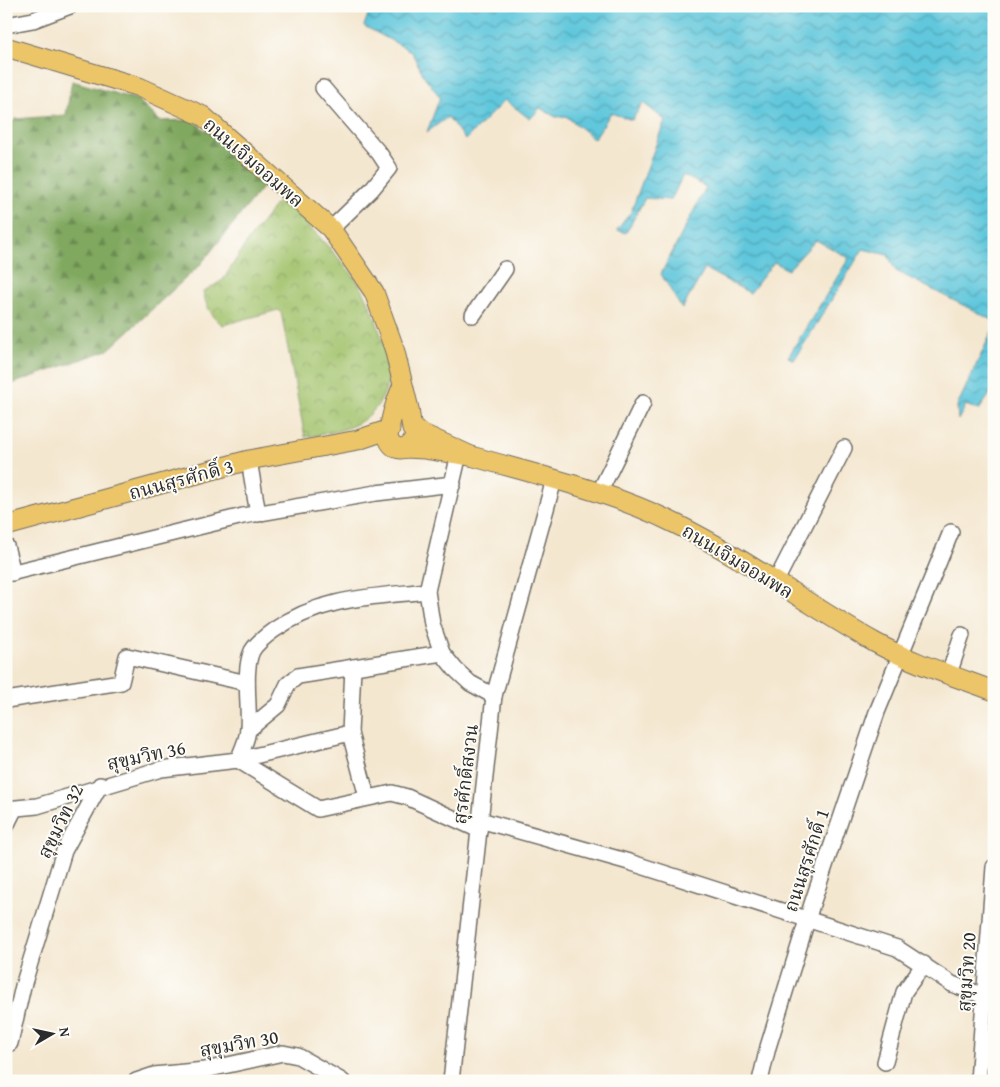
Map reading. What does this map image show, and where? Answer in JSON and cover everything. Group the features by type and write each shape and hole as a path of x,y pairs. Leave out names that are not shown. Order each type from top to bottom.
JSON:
{"main road":[{"name":"ถนนเจิมจอมพล","path":"6,47 139,87 203,116 331,229 374,292 394,348 412,429 435,438 465,455"},
{"path":"391,428 401,423 412,429 413,442 399,448 388,437 393,410 402,387"},
{"path":"408,407 435,438"},
{"name":"ถนนสุรศักดิ์ 3","path":"6,526 249,460 358,440 391,428"},
{"name":"ถนนสุรศักดิ์ 3","path":"358,440 399,448"},
{"name":"ถนนเจิมจอมพล","path":"399,448 424,449 465,455 600,491 677,524 876,643 899,654 994,691"}],"street":[{"path":"6,25 33,20 70,6"},
{"path":"323,88 379,153 389,168 371,190 331,229"},
{"path":"474,315 505,269"},
{"path":"600,491 643,403"},
{"path":"775,583 844,448"},
{"path":"465,455 453,484 427,592 432,624 442,653 470,683 494,696"},
{"path":"249,460 258,514"},
{"name":"สุรศักดิ์สงวน","path":"451,1081 494,696 554,480"},
{"path":"6,546 10,573 204,525 258,514 376,493 453,484"},
{"name":"ถนนสุรศักดิ์ 1","path":"760,1081 768,1046 808,918 877,712 899,654 951,532"},
{"path":"427,592 354,599 320,606 290,618 267,634 252,652 247,682 248,730 238,760 318,810 367,797 392,793 407,796 479,825 629,862 897,948 952,984 984,996"},
{"path":"949,674 962,635"},
{"path":"248,730 278,705 288,684 298,676 442,653"},
{"path":"6,700 121,682 127,656 247,682"},
{"path":"353,667 350,733 367,797"},
{"name":"สุขุมวิท 36","path":"10,810 37,806 161,769 238,760 350,733"},
{"name":"สุขุมวิท 32","path":"6,1045 10,1043 23,986 64,851 100,786"},
{"path":"6,826 10,810"},
{"name":"สุขุมวิท 20","path":"978,1081 994,867"},
{"path":"885,1062 904,992 924,964"},
{"name":"สุขุมวิท 30","path":"136,1081 154,1075 205,1070 283,1053 298,1056 342,1081"}],"green space":[{"path":"72,81 138,100 160,121 192,120 269,179 200,265 108,350 6,386 6,126 16,119 66,115"},
{"path":"279,200 291,206 359,284 375,317 387,360 388,382 385,393 367,417 357,424 343,429 305,437 281,312 278,310 223,325 210,310 203,292 223,280 247,242"}],"water":[{"path":"371,6 994,6 994,321 896,271 888,255 863,249 794,360 788,357 849,258 816,240 788,270 774,262 750,293 705,269 682,309 661,274 706,187 683,175 671,200 645,198 626,233 617,230 631,212 665,120 643,103 632,120 611,113 594,139 566,116 556,117 540,108 530,119 505,100 465,140 448,117 427,132 440,97 424,76 411,51 364,26"},
{"path":"994,327 994,388 979,410 966,405 958,420 957,406"}]}
